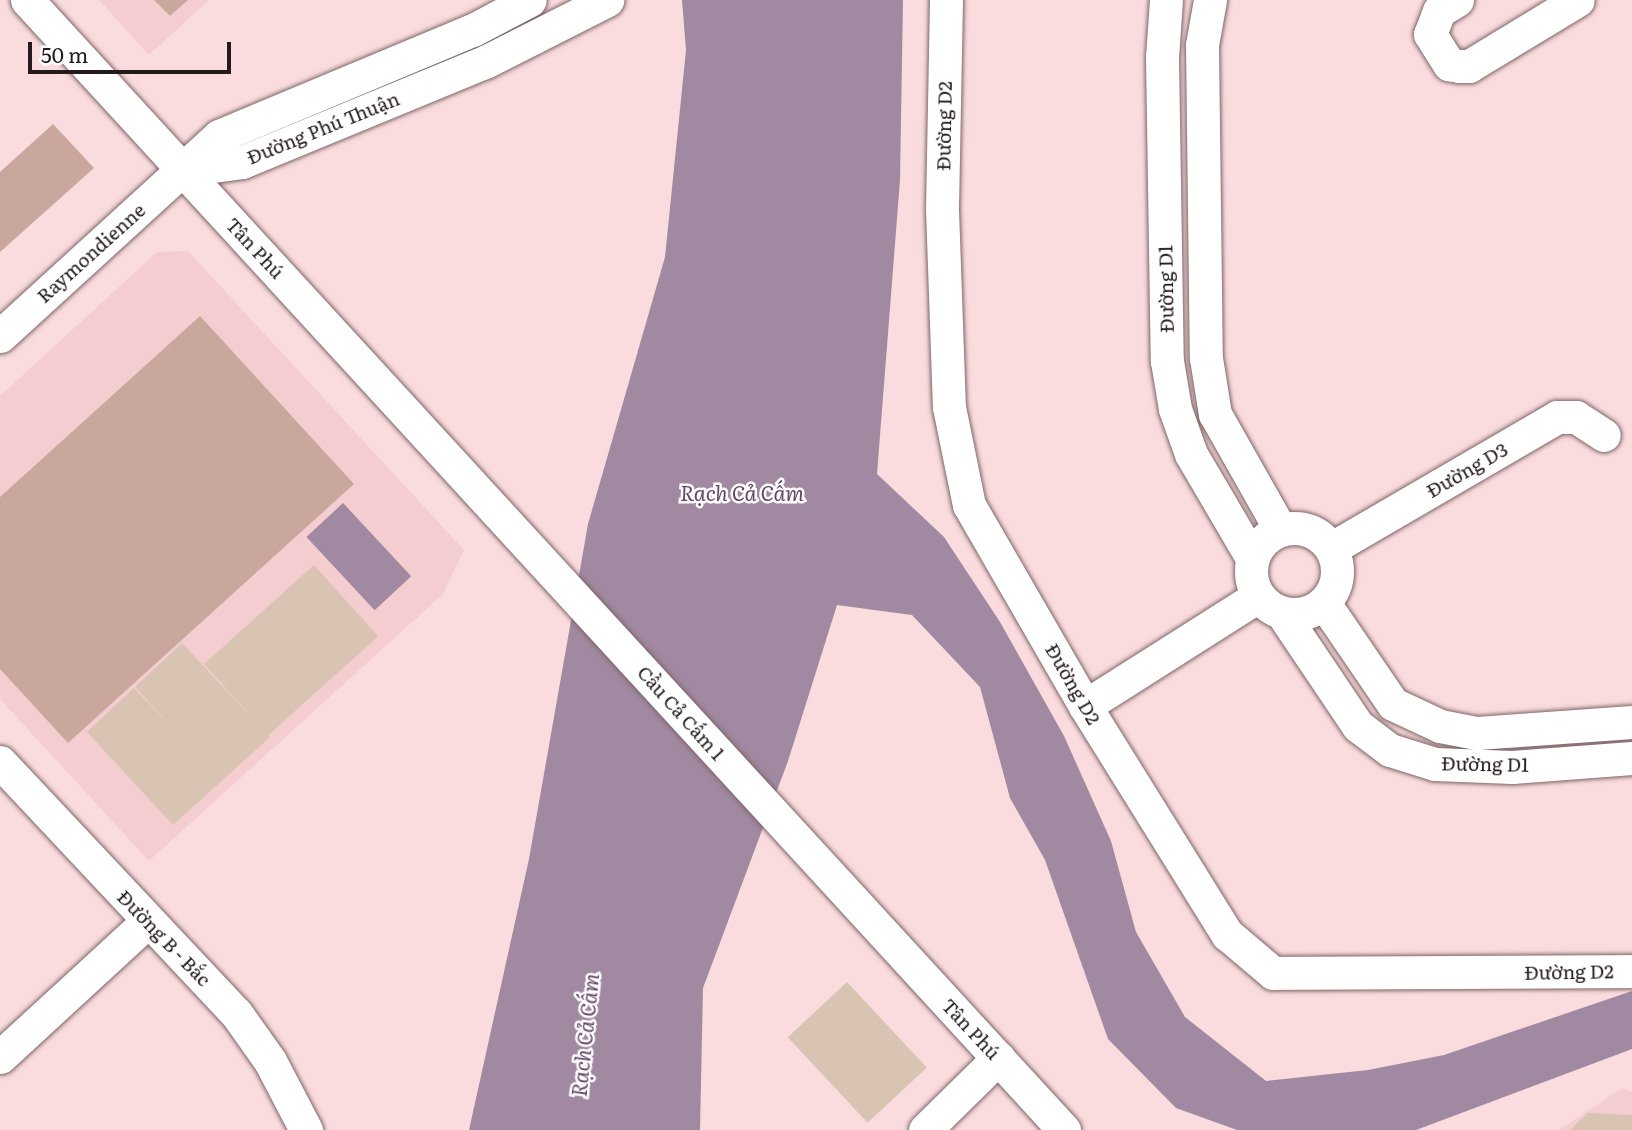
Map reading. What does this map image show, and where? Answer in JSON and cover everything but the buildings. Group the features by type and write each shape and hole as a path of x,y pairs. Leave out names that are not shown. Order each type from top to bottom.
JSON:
{"street":[{"name":"Tân Phú","path":"27,0 482,496"},
{"name":"Đường Phú Thuận","path":"183,170 219,136 472,30 530,0"},
{"name":"Đường Phú Thuận","path":"183,170 242,162 488,61 607,0"},
{"name":"Đường D2","path":"946,0 942,209 949,407 969,505 1085,706 1227,934 1273,973 1632,971"},
{"name":"Đường D1","path":"1166,0 1162,57 1167,361 1175,409 1191,454 1252,558"},
{"name":"Đường D1","path":"1210,0 1202,45 1206,358 1215,414 1280,529"},
{"path":"1457,0 1439,11 1430,34 1449,64 1459,66 1469,66 1563,4"},
{"name":"Raymondienne","path":"0,336 183,170"},
{"name":"Đường D3","path":"1332,548 1557,417 1576,417 1604,435"},
{"name":"Cầu Cả Cấm 1","path":"482,496 879,929"},
{"path":"1280,529 1310,530 1332,548 1338,577 1324,603 1297,615 1270,604 1252,584 1252,558 1262,541 1280,529"},
{"name":"Đường D1","path":"1324,603 1392,704 1440,726 1477,733 1632,722"},
{"path":"1085,706 1270,604"},
{"name":"Đường D1","path":"1270,604 1357,726 1390,750 1435,764 1512,767 1632,758"},
{"name":"Đường B - Bắc","path":"0,762 146,922 242,1020 270,1061 306,1130"},
{"path":"0,1057 146,922"},
{"name":"Tân Phú","path":"879,929 1064,1130"},
{"path":"925,1130 998,1058"}],"shaded area":[{"path":"99,0 209,0 149,55"},
{"path":"188,251 464,550 443,594 149,861 0,699 0,396 157,252"},
{"path":"314,565 378,636 268,735 204,664"},
{"path":"182,643 270,737 173,825 87,732 134,688 176,732 135,687"},
{"path":"847,982 927,1068 868,1123 788,1037"},
{"path":"1622,1088 1632,1092 1632,1130 1559,1130"},
{"path":"1588,1113 1632,1115 1632,1130 1570,1130"}],"water":[{"name":"Rạch Cả Cấm","path":"682,0 903,0 900,180 877,474 944,537 1000,622 1064,736 1111,841 1136,932 1185,1017 1266,1081 1368,1070 1444,1055 1632,991 1632,1049 1416,1130 1237,1130 1176,1108 1108,1039 1045,860 1010,798 980,687 912,615 837,605 788,761 703,988 700,1130 469,1130 529,859 588,524 665,257 686,50"},
{"path":"343,503 411,576 375,610 306,537"}]}
